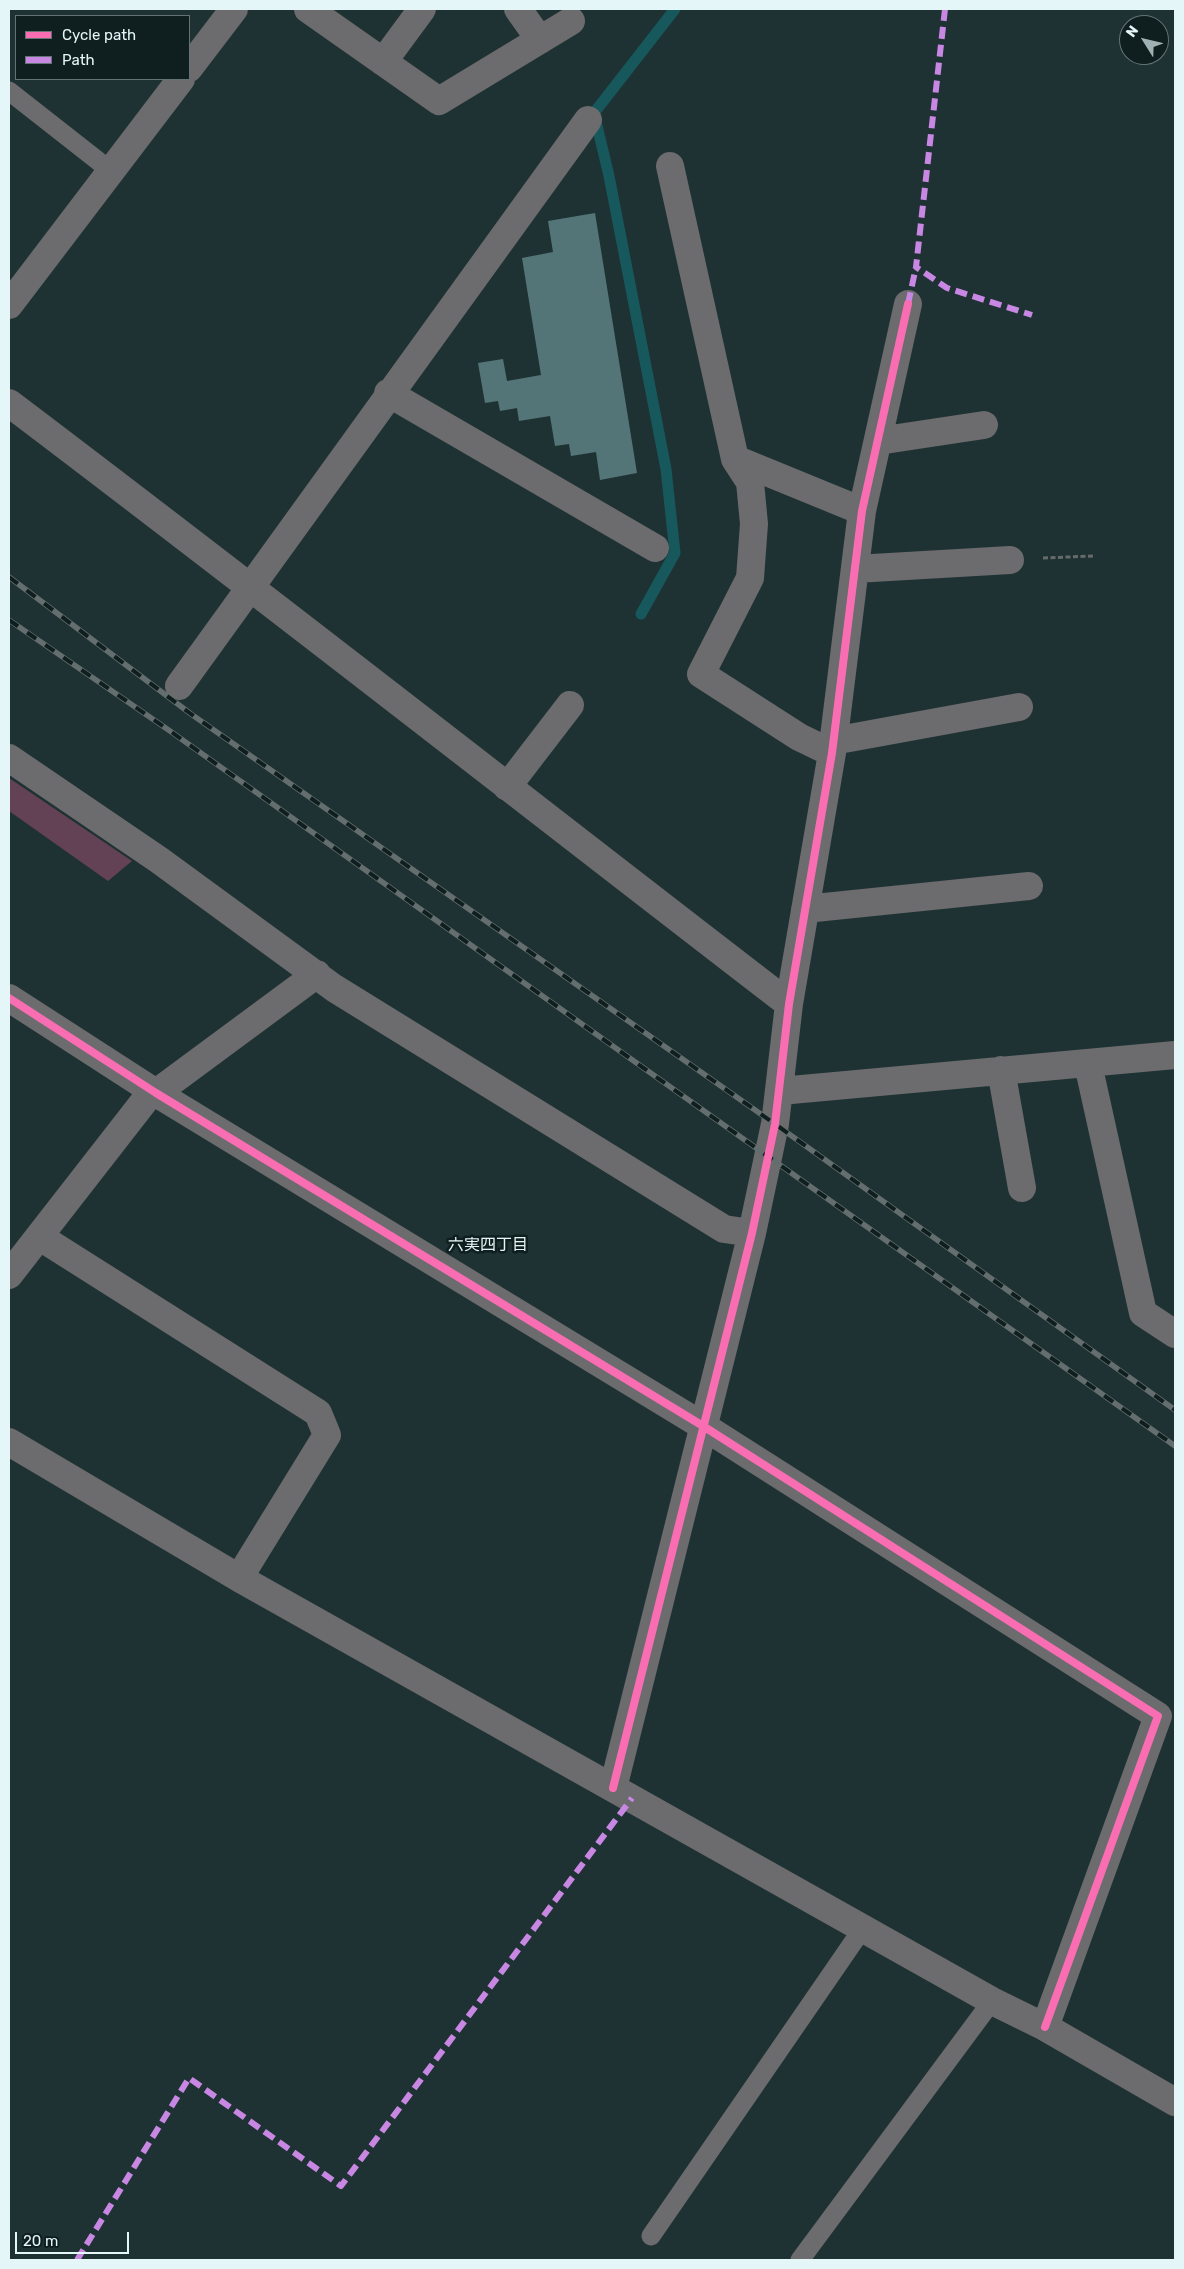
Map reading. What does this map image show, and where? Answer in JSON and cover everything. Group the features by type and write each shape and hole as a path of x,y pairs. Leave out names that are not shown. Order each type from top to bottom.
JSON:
{"street":[{"path":"190,67 234,9"},
{"path":"308,9 438,101 571,21"},
{"path":"383,62 422,9"},
{"path":"518,9 540,40"},
{"path":"9,305 180,80"},
{"path":"179,686 388,393 588,120"},
{"path":"670,166 736,458 750,482 754,524 750,578 701,674 799,737 833,747 1018,707"},
{"path":"613,1788 752,1233 780,1091 789,1004 833,747 862,511 908,304"},
{"path":"388,393 655,548"},
{"path":"9,403 250,585 506,786 789,1004"},
{"path":"878,441 984,425"},
{"path":"736,458 862,511"},
{"path":"855,569 1010,560"},
{"path":"506,786 570,705"},
{"path":"9,758 159,860 342,993 724,1229 752,1233"},
{"path":"805,909 1030,886"},
{"path":"9,1275 155,1091 317,974"},
{"path":"9,998 155,1091 703,1426 1158,1716 1045,2027"},
{"path":"780,1091 1175,1055"},
{"path":"1088,1064 1143,1313 1175,1334"},
{"path":"1001,1070 1022,1188"},
{"path":"40,1237 318,1413 327,1435 239,1578"},
{"path":"9,1442 239,1578 992,2001 1045,2027 1175,2102"}],"lane":[{"path":"9,91 111,171"},
{"path":"651,2236 863,1928"},
{"path":"800,2260 992,2001"}],"path":[{"path":"1010,560 1093,556"}],"shaded area":[{"path":"9,778 132,861 108,881 9,811"}],"building":[{"path":"595,213 637,473 600,480 596,452 571,456 569,444 555,446 550,416 519,421 517,408 500,411 498,401 485,403 478,363 503,359 507,381 541,375 522,258 553,252 548,221"}],"waterway":[{"path":"641,614 675,553 666,469 609,176 594,113 675,9"}],"railway":[{"path":"9,577 191,714 775,1124 1175,1410"},
{"path":"9,620 170,731 1175,1446"}],"marked path":[{"path":"945,9 916,267 947,288 1032,315"},
{"path":"908,304 916,267"},
{"path":"77,2260 189,2078 341,2186 632,1798"}],"cycle path":[{"path":"613,1788 752,1233 775,1124 789,1004 832,753 862,511 908,304"},
{"path":"9,998 156,1093 703,1426 1158,1716 1045,2027"}],"district":[{"name":"六実四丁目","path":"488,1245"}]}
